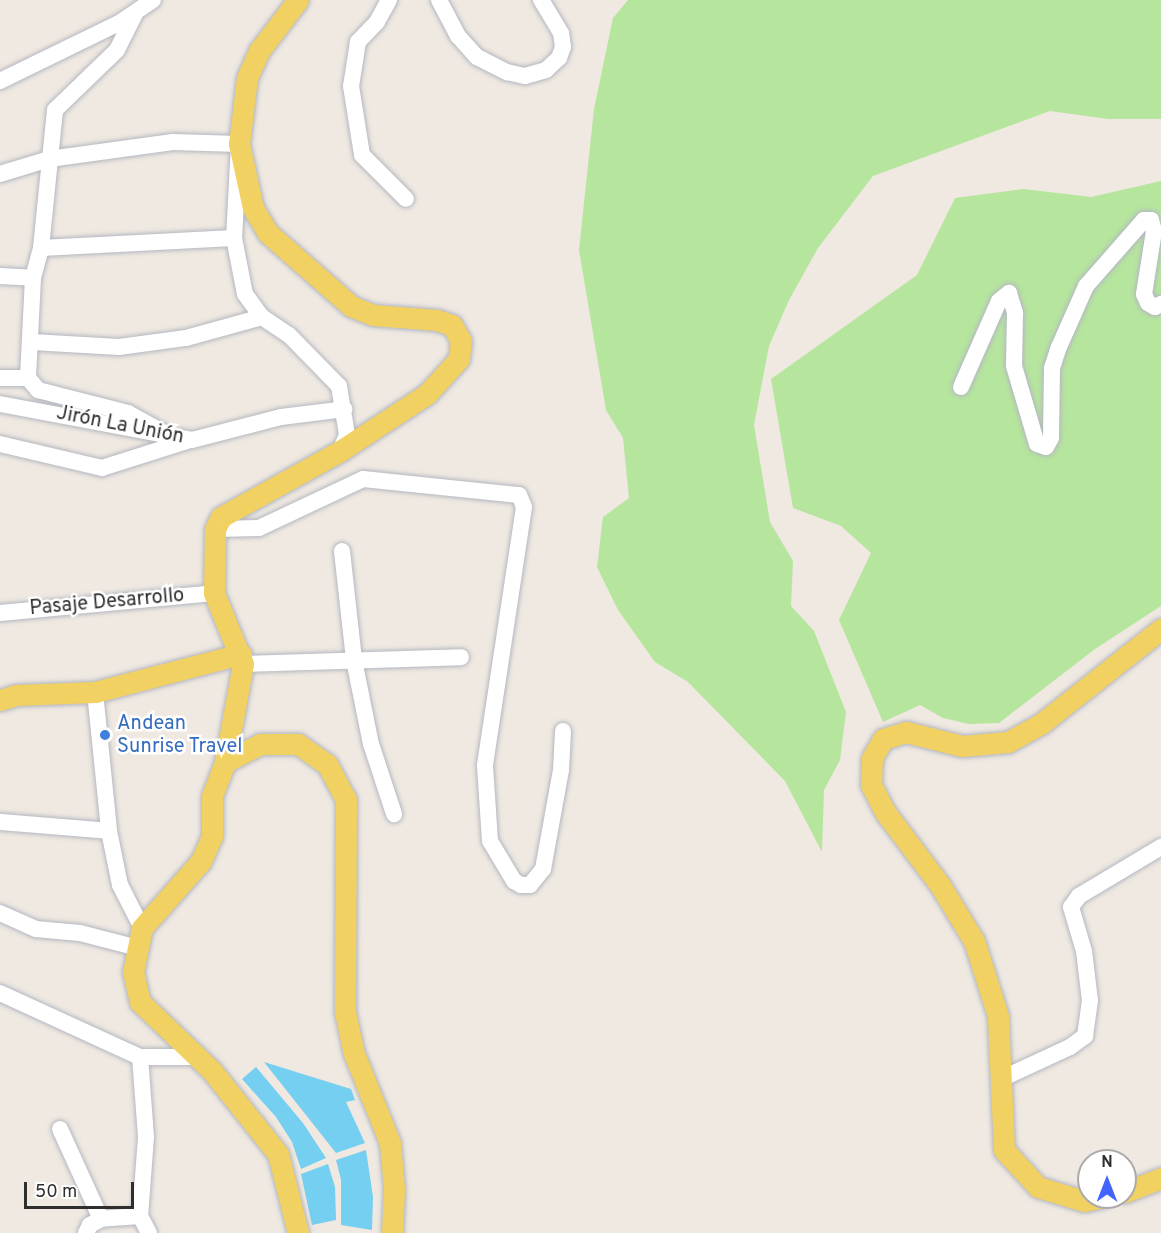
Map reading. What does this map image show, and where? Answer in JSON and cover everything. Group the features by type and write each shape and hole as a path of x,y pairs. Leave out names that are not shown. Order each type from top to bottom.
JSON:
{"main road":[{"path":"298,0 259,51 247,78 239,144 253,208 276,240 351,306 373,315 437,320 452,325 460,341 459,359 447,376 340,452 229,510 215,529 214,592 242,659 225,762 212,796 212,836 201,861 140,938 133,972 140,1002 197,1057 278,1154 298,1233"},
{"path":"1077,1199 1038,1187 1004,1150 998,1016 974,941 940,885 880,803 871,785 872,758 883,739 906,732 962,746 1008,742 1042,723 1161,629"},
{"path":"0,700 16,695 95,692 242,659"},
{"path":"225,762 260,744 298,744 327,764 346,799 345,1012 353,1051 390,1143 394,1189 392,1233"},
{"path":"1137,1187 1161,1178"}],"street":[{"path":"0,81 135,14 153,0"},
{"path":"389,0 377,22 358,42 351,86 362,154 406,199"},
{"path":"439,0 458,36 477,57 507,72 525,76 546,70 559,58 563,47 561,33 541,0"},
{"path":"135,14 117,50 55,110 41,248 33,278 33,342 28,378 38,390 128,413 168,435"},
{"path":"0,174 49,159 173,142 239,144 234,238 245,294 262,317 289,335 339,386 345,409 347,435 340,452"},
{"path":"962,387 999,301 1009,293 1015,313 1014,366 1038,444 1046,447 1051,438 1052,368 1059,347 1086,286 1144,220 1151,220 1154,231 1144,294 1148,303 1155,307 1161,304"},
{"path":"41,248 234,238"},
{"path":"0,276 33,278"},
{"path":"33,342 119,347 153,344 262,317"},
{"path":"0,378 28,378"},
{"name":"Jirón La Unión","path":"0,404 192,440 281,417 345,409"},
{"path":"0,444 102,468 192,440"},
{"path":"215,529 259,528 363,479 519,495 524,507 485,766 490,842 514,881 521,885 530,885 543,869 561,770 564,731"},
{"path":"342,551 354,660 371,744 394,814"},
{"name":"Pasaje Desarrollo","path":"0,613 214,592"},
{"path":"242,659 354,660 462,657"},
{"path":"0,913 36,929 140,938 120,885 109,831 95,692"},
{"path":"0,822 109,831"},
{"path":"1001,1079 1070,1047 1085,1036 1090,1001 1084,951 1071,907 1079,896 1161,847"},
{"path":"0,993 140,1057 197,1057"},
{"path":"140,1057 146,1137 140,1216 149,1233"},
{"path":"60,1129 101,1219"},
{"path":"86,1233 90,1225 101,1219 140,1216"}],"green space":[{"path":"628,0 1161,0 1161,119 1108,119 1050,111 873,176 818,248 789,300 769,346 754,425 770,522 793,561 791,606 814,631 846,712 840,760 824,790 822,852 785,781 688,682 655,662 618,610 597,567 603,517 629,498 623,438 606,410 579,250 594,109 613,18"},
{"path":"1161,181 1161,606 1095,649 999,723 969,724 943,718 920,705 883,722 839,620 871,553 841,526 793,508 771,379 917,275 955,198 1023,189 1091,197"}],"water":[{"path":"264,1062 351,1089 355,1100 346,1102 365,1143 336,1153"},
{"path":"256,1067 303,1123 326,1158 301,1169 292,1142 276,1117 242,1079"},
{"path":"366,1150 373,1197 372,1230 341,1225 341,1180 336,1160"},
{"path":"328,1164 335,1187 336,1220 312,1225 301,1174"}],"place":[{"name":"Andean Sunrise Travel","path":"105,735"}]}
